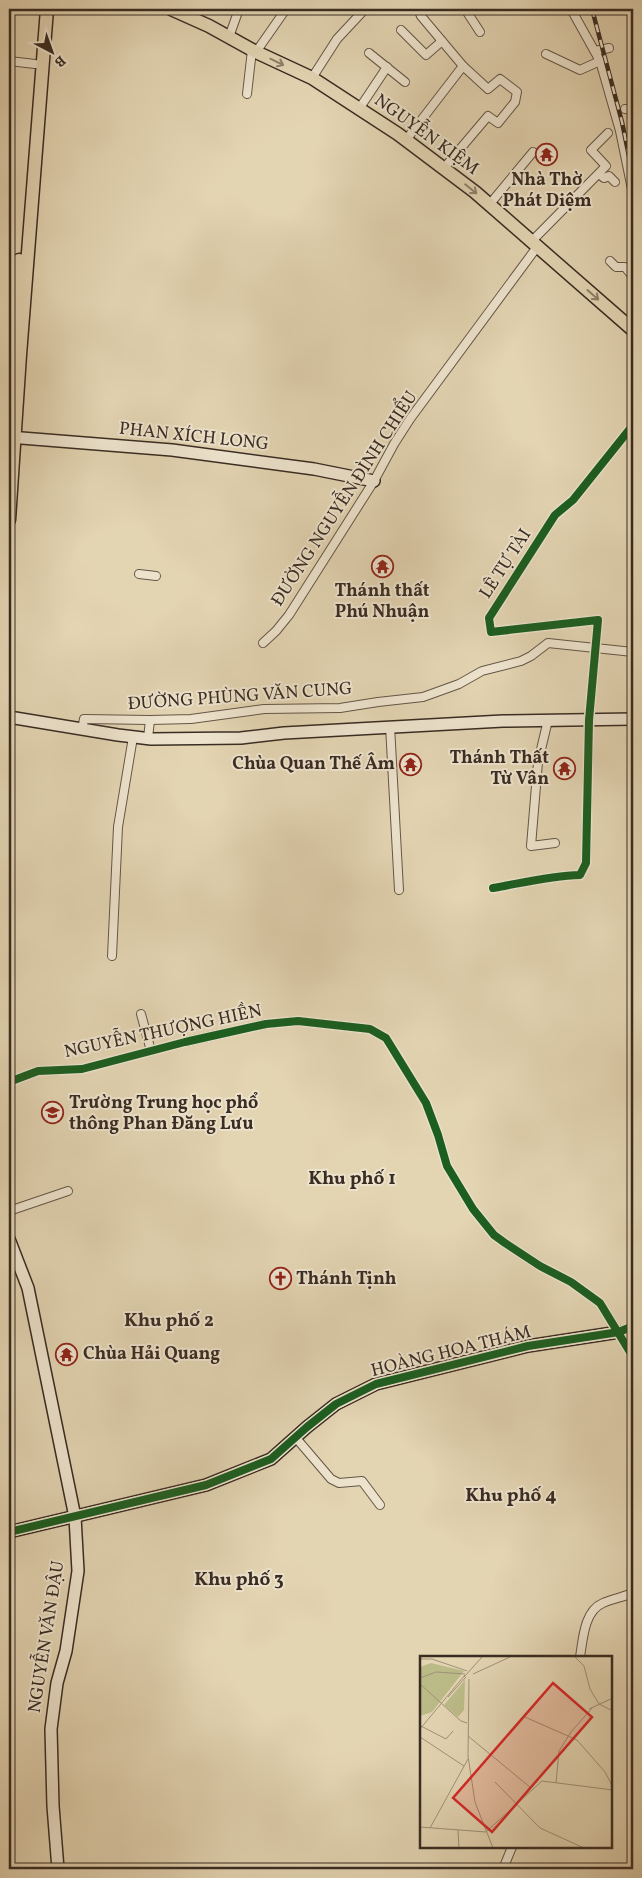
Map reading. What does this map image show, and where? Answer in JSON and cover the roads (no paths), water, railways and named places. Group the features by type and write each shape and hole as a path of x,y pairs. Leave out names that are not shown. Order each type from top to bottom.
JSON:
{"main road":[{"path":"9,354 31,131 38,9"},
{"path":"9,520 11,437 47,9"},
{"name":"NGUYỄN KIỆM","path":"171,9 312,78 406,140 489,205 633,330"}],"street":[{"path":"229,37 239,9"},
{"path":"247,94 254,51 286,9"},
{"path":"312,78 337,39 365,9"},
{"path":"418,9 421,16 463,66 488,89 500,80 517,92 516,102 498,122 488,116 444,168"},
{"path":"472,9 467,12 480,32"},
{"path":"571,9 600,61 620,131 633,194"},
{"path":"401,30 426,55 442,41"},
{"path":"594,51 609,48"},
{"path":"369,54 405,82"},
{"path":"546,54 580,70 600,61"},
{"path":"9,61 35,64"},
{"path":"406,140 463,66"},
{"path":"359,109 387,68"},
{"path":"624,110 633,110"},
{"path":"608,133 590,150 606,166 600,174 604,178 609,176 615,182"},
{"path":"489,205 533,152"},
{"name":"ĐƯỜNG NGUYỄN ĐÌNH CHIỂU","path":"263,643 289,615 374,481 410,419 534,245 600,174"},
{"path":"610,261 616,266 625,267 633,277"},
{"name":"LÊ TỰ TÀI","path":"493,888 533,882 554,876 580,875 586,863 589,720 598,620 491,632 489,618 555,515 573,500 633,425"},
{"name":"PHAN XÍCH LONG","path":"11,437 172,450 314,469 374,481"},
{"path":"139,574 156,576"},
{"name":"ĐƯỜNG PHÙNG VĂN CUNG","path":"82,730 84,719 190,719 264,708 340,708 423,697 459,684 482,672 521,661 548,643 633,652"},
{"path":"9,717 82,730 148,738 241,738 284,733 390,726 633,719"},
{"path":"118,735 120,720"},
{"path":"148,738 150,720"},
{"path":"548,720 538,762 531,846 555,843"},
{"path":"390,726 399,890"},
{"path":"112,956 118,828 133,737"},
{"path":"141,1014 151,1051"},
{"name":"NGUYỄN THƯỢNG HIỀN","path":"9,1082 38,1071 82,1069 266,1024 298,1021 370,1029 386,1038 426,1103 447,1166 473,1209 494,1235 540,1266 572,1282 600,1303 633,1357"},
{"path":"9,1211 68,1191"},
{"name":"NGUYỄN VĂN ĐẬU","path":"9,1239 28,1288 75,1517 78,1571 51,1729 52,1793 58,1869"},
{"name":"HOÀNG HOA THÁM","path":"9,1532 206,1485 271,1459 336,1404 376,1384 528,1346 618,1332 633,1326"},
{"path":"296,1438 331,1479 339,1483 362,1481 380,1505"},
{"path":"580,1656 586,1620 601,1603 621,1598 633,1592"},
{"path":"502,1869 512,1848"}],"railway":[{"path":"592,9 622,122 633,176"}],"place":[{"name":"Nhà Thờ Phát Diệm","path":"547,155"},
{"name":"Thánh thất Phú Nhuận","path":"382,566"},
{"name":"Chùa Quan Thế Âm","path":"411,764"},
{"name":"Thánh Thất Từ Vân","path":"565,768"},
{"name":"Trường Trung học phổ thông Phan Đăng Lưu","path":"53,1113"},
{"name":"Thánh Tịnh","path":"280,1279"},
{"name":"Chùa Hải Quang","path":"67,1354"}],"district":[{"name":"Khu phố 1","path":"352,1179"},
{"name":"Khu phố 2","path":"169,1321"},
{"name":"Khu phố 4","path":"511,1496"},
{"name":"Khu phố 3","path":"239,1580"}]}
